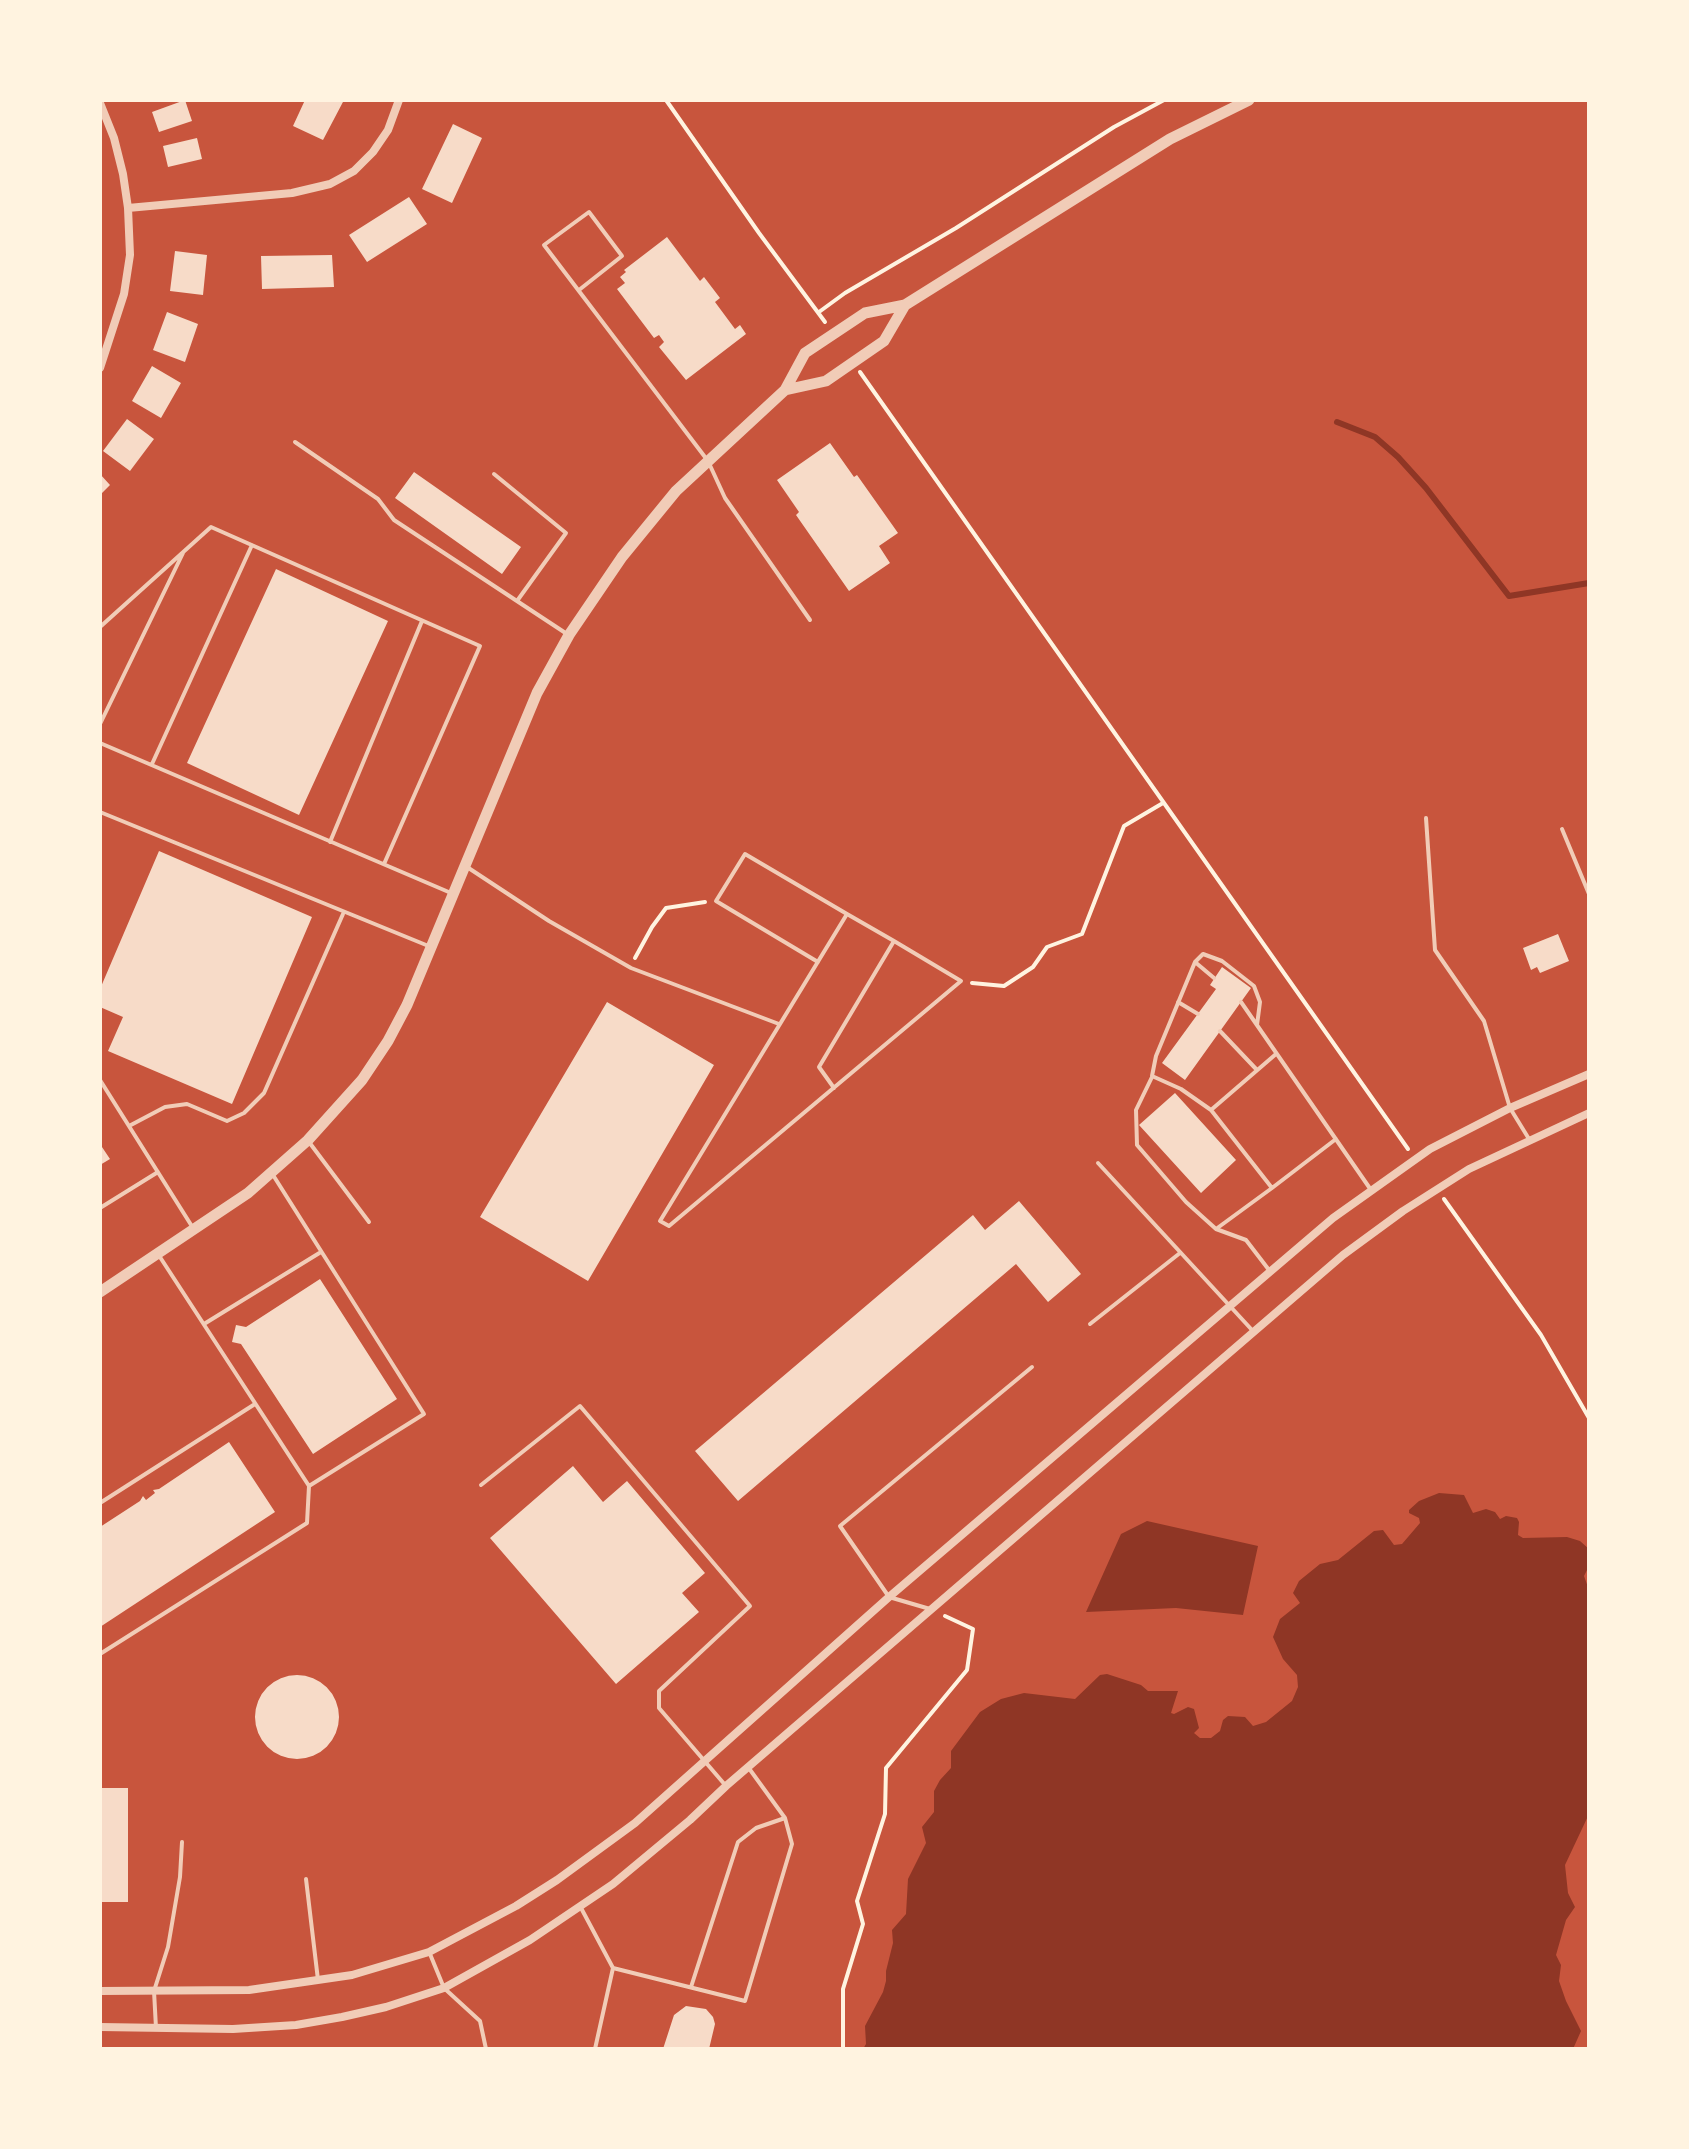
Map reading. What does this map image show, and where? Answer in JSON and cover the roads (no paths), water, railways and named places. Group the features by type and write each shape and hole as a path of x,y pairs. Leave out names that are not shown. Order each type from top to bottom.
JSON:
{"street":[{"path":"128,208 305,191 330,184 354,171 373,152 388,130 399,100"},
{"path":"100,1292 248,1193 308,1140 362,1080 388,1041 431,947 537,693 569,635 622,557 676,491 785,390 805,353 865,313 905,305 1170,139 1249,100"},
{"path":"100,103 114,138 128,208 130,255 124,294 100,368"},
{"path":"785,390 826,381 884,341 905,305"},
{"path":"100,1991 249,1990 318,1982 385,1967 429,1952 485,1924 557,1880 635,1823 889,1597 1270,1270 1371,1190 1415,1159 1510,1108 1589,1074"},
{"path":"100,2027 233,2029 296,2025 386,2007 444,1988 530,1940 613,1884 690,1820 1343,1255 1481,1162 1589,1113"}],"lane":[{"path":"579,290 622,256 589,212 544,245 708,461 725,498 810,620"},
{"path":"295,442 378,499 394,520 569,635"},
{"path":"494,474 566,533 517,601"},
{"path":"100,627 211,527 480,646 384,864"},
{"path":"152,764 252,545"},
{"path":"100,724 184,551"},
{"path":"330,842 422,621"},
{"path":"100,743 453,894"},
{"path":"100,812 431,947"},
{"path":"1426,818 1435,950 1484,1021 1510,1108 1529,1139"},
{"path":"1562,829 1589,894"},
{"path":"818,962 716,901 745,854 961,981 669,1226 660,1221 780,1025 847,914"},
{"path":"465,866 549,921 631,968 780,1025"},
{"path":"129,1126 165,1107 187,1104 227,1121 244,1113 264,1093 344,913"},
{"path":"834,1088 819,1067 894,941"},
{"path":"1257,1025 1260,1002 1254,986 1222,961 1203,954 1195,962 1136,1110 1137,1145 1186,1202 1216,1229 1246,1240 1270,1270"},
{"path":"1195,962 1214,978"},
{"path":"1178,1002 1198,1014"},
{"path":"1241,1002 1371,1190"},
{"path":"1220,1031 1257,1070"},
{"path":"1211,1110 1276,1054"},
{"path":"1152,1076 1181,1089 1211,1110 1272,1188"},
{"path":"100,1080 194,1230"},
{"path":"1216,1229 1336,1139"},
{"path":"308,1140 369,1222"},
{"path":"1098,1163 1254,1332"},
{"path":"100,1208 158,1172"},
{"path":"272,1173 424,1414 309,1486"},
{"path":"204,1324 322,1252"},
{"path":"100,1654 307,1523 309,1486 158,1253"},
{"path":"1090,1324 1180,1253"},
{"path":"932,1609 889,1597 840,1526 1032,1367"},
{"path":"100,1503 255,1404"},
{"path":"481,1485 580,1406 750,1606 659,1691 659,1708 726,1786"},
{"path":"613,1968 745,2001 792,1844 785,1818 748,1767"},
{"path":"691,1987 738,1842 756,1828 785,1818"},
{"path":"156,2028 154,1991 168,1947 180,1877 182,1842"},
{"path":"306,1879 318,1982"},
{"path":"580,1906 613,1968 595,2049"},
{"path":"429,1952 444,1988 480,2021 486,2049"}],"waterway":[{"path":"1337,422 1375,437 1398,457 1426,488 1509,596 1589,583"}]}
